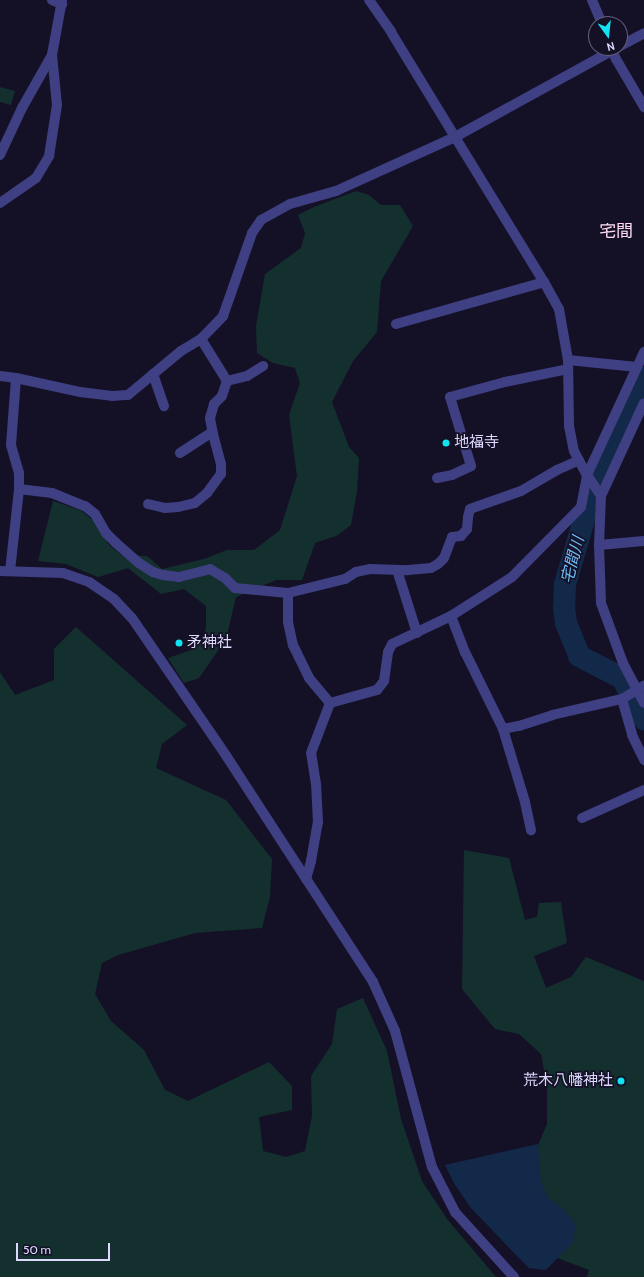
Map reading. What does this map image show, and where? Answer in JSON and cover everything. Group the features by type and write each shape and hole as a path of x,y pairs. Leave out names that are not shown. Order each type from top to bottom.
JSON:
{"street":[{"path":"369,0 391,32 456,137 559,309 568,365 569,426 574,451 587,475 601,496"},
{"path":"592,0 599,16"},
{"path":"0,203 36,178 49,156 57,105 52,55 59,1"},
{"path":"628,41 644,33"},
{"path":"0,155 22,108 52,55"},
{"path":"0,376 80,392 112,396 128,395 181,351 201,339 213,329 223,316 252,233 261,220 290,204 336,191 456,137 601,56"},
{"path":"619,56 644,107"},
{"path":"396,324 544,282"},
{"path":"201,339 227,381"},
{"path":"330,703 377,690 384,681 388,652 392,644 416,634 451,616 512,577 581,507 587,475 644,352"},
{"path":"437,478 452,475 471,466 450,397 568,365 637,367"},
{"path":"227,381 247,376 263,366"},
{"path":"153,374 164,406"},
{"path":"16,378 12,445 19,473 19,489 5,572 63,573 89,582 114,599 132,618 227,758 373,982 395,1031 432,1167 455,1212 514,1277"},
{"path":"148,504 165,508 195,503 207,493 221,474 222,464 212,432 210,418 214,404 222,396 227,381"},
{"path":"644,403 601,496 599,545 601,603 622,663 639,689 644,703"},
{"path":"180,453 212,432"},
{"path":"19,489 52,493 85,506 95,514 106,532 116,543 133,559 152,572 179,577 210,569 225,578 235,588 288,593 345,579 356,572 370,569 396,570 431,568 444,558 452,537 461,536 467,529 470,509 520,491 557,470 579,460"},
{"path":"599,545 644,541"},
{"path":"396,570 416,634"},
{"path":"288,593 288,622 293,645 309,678 330,703"},
{"path":"451,616 464,652 503,729 519,781 531,830"},
{"path":"503,729 519,726 552,714 624,698 639,689"},
{"path":"624,698 632,735 644,760"},
{"path":"306,879 311,862 318,822 316,784 311,753 330,703"},
{"path":"582,818 644,790"}],"green space":[{"path":"0,87 15,91 11,105 0,102"},
{"path":"356,191 369,195 381,205 400,205 413,226 381,281 377,332 353,361 332,402 349,447 359,458 357,491 351,525 336,536 315,543 302,580 276,580 236,597 226,639 199,678 184,683 168,658 194,649 206,630 206,606 184,589 161,594 128,568 98,577 66,564 38,561 53,501 80,510 93,520 109,545 122,555 147,556 162,569 204,559 227,550 254,550 280,530 297,476 289,415 300,383 295,368 273,363 257,353 256,326 265,274 301,248 305,233 298,215 314,207"},
{"path":"76,627 187,725 162,744 156,768 226,800 272,859 270,897 262,928 195,933 118,955 102,963 95,994 111,1021 144,1050 165,1090 188,1101 269,1062 292,1086 292,1110 259,1117 263,1151 286,1157 305,1151 312,1116 311,1076 332,1044 337,1009 363,998 387,1051 401,1119 422,1181 447,1219 496,1277 0,1277 0,672 15,695 54,680 54,649"},
{"path":"464,850 509,858 525,920 537,917 539,903 561,902 567,943 534,956 546,988 571,977 586,957 644,981 644,1277 587,1277 589,1270 552,1256 526,1174 547,1124 547,1086 541,1054 519,1034 495,1029 462,989"}],"water":[{"path":"538,1144 541,1182 548,1198 562,1208 576,1225 573,1242 546,1270 529,1268 515,1254 471,1208 455,1185 445,1165"}],"waterway":[{"name":"宅間川","path":"644,378 589,503 565,584 564,607 566,623 579,656 622,678 644,719"}],"place":[{"name":"地福寺","path":"446,443"},
{"name":"矛神社","path":"179,643"},
{"name":"荒木八幡神社","path":"621,1081"}],"district":[{"name":"宅間","path":"616,232"}]}
